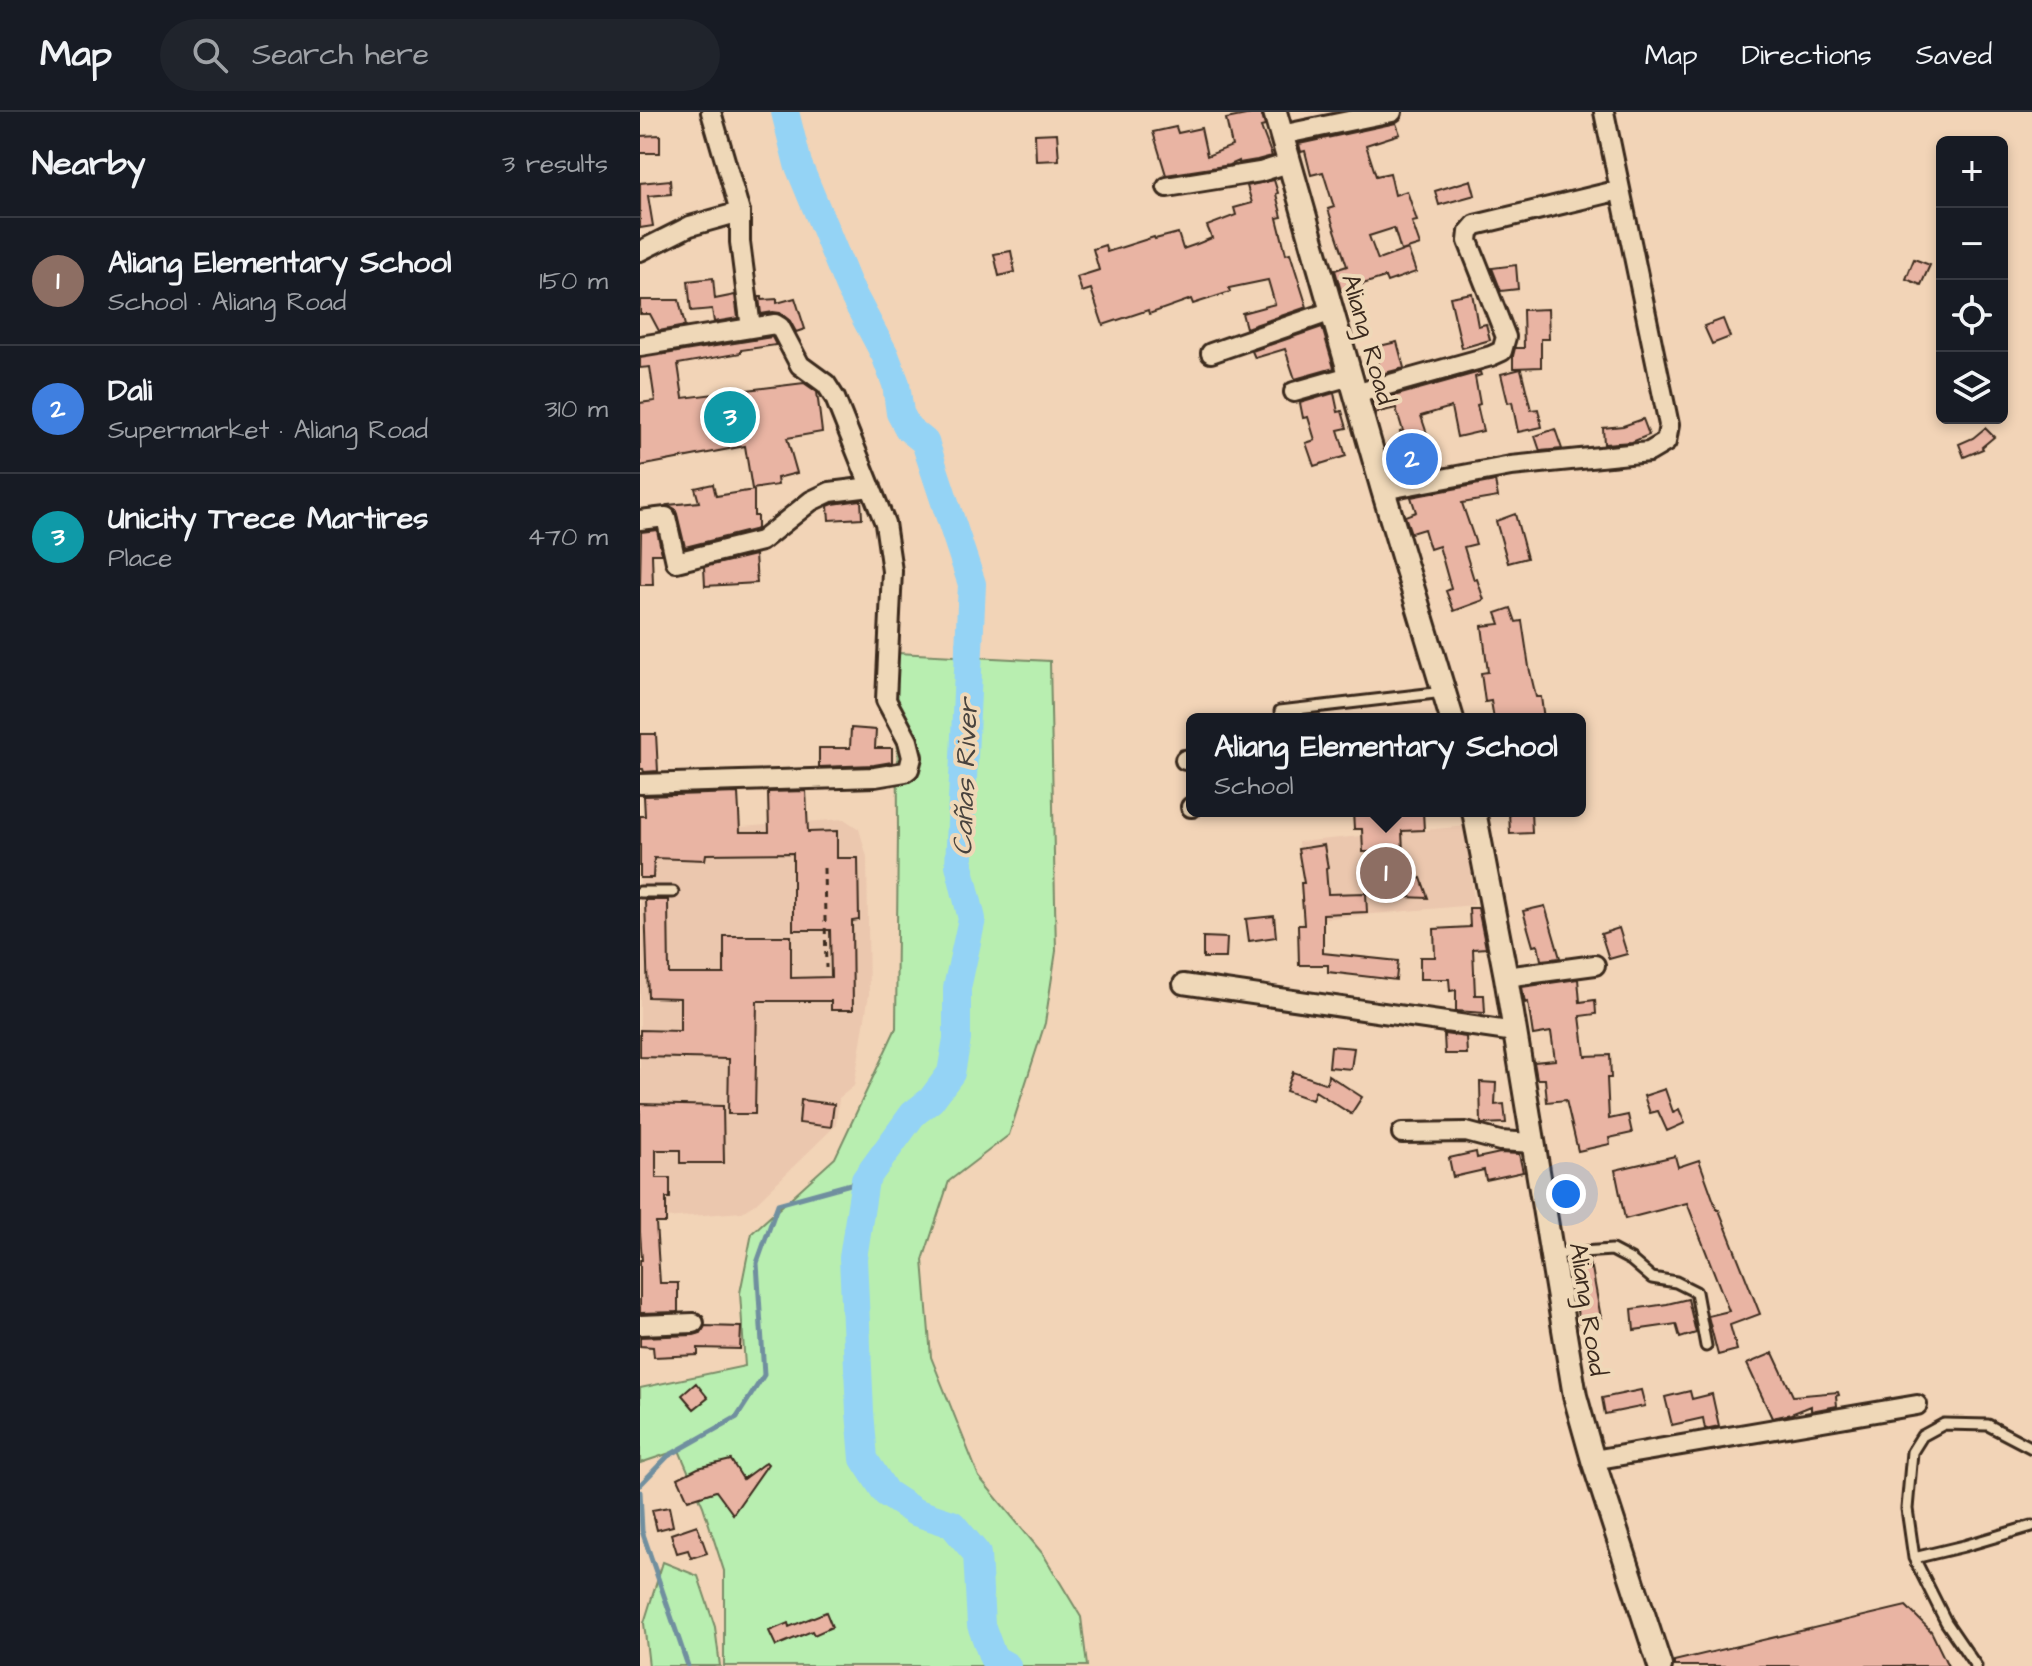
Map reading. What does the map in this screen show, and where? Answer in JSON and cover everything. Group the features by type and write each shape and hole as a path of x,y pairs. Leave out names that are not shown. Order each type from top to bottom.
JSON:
{"street":[{"path":"711,112 740,212 740,242 751,328"},
{"name":"Aliang Road","path":"1275,112 1450,713"},
{"path":"1281,135 1392,112"},
{"path":"1383,490 1511,466 1649,452 1666,442 1669,425 1604,112"},
{"path":"1167,187 1260,172 1289,163"},
{"path":"1294,392 1353,385 1491,356 1502,351 1506,337 1468,241 1469,232 1475,225 1620,190"},
{"path":"640,251 690,226 740,212"},
{"path":"1211,353 1332,311"},
{"path":"640,346 775,324 780,327 800,365 826,384 835,398 885,523 892,571 886,700 908,741 912,757 909,769 900,774 875,777 640,784"},
{"path":"640,520 666,517 676,562 761,541 811,501 830,492 871,487"},
{"name":"Aliang Road","path":"1475,817 1506,977 1575,1396 1660,1666"},
{"path":"1506,977 1595,965"},
{"path":"1183,984 1515,1032"},
{"path":"1402,1133 1466,1132 1500,1141 1533,1143"},
{"path":"640,1325 694,1323"},
{"path":"1593,1460 1917,1405"}],"lane":[{"path":"1280,711 1444,692"},
{"path":"640,892 673,892"},
{"path":"1552,1254 1612,1250 1631,1260 1652,1278 1676,1282 1696,1292 1706,1346"},
{"path":"1976,1666 1946,1622 1914,1558 1907,1509 1912,1452 1922,1436 1944,1424 1988,1425 2032,1448"},
{"path":"1914,1558 2032,1526"}],"path":[{"path":"824,868 826,968"}],"shaded area":[{"path":"844,819 859,829 867,857 869,994 854,1086 839,1098 836,1125 755,1204 742,1212 640,1220 640,835"},
{"path":"1467,826 1474,905 1306,920 1298,842"}],"green space":[{"path":"897,653 1050,661 1056,951 1045,1023 1009,1135 949,1181 923,1260 931,1357 979,1477 1043,1554 1081,1617 1087,1666 724,1666 724,1571 703,1506 679,1450 640,1463 640,1388 745,1366 740,1293 752,1233 835,1158 896,1028"},
{"path":"663,1562 698,1576 715,1627 720,1666 649,1666 644,1623"}],"building":[{"path":"1261,112 1265,126 1261,127 1272,156 1166,175 1153,132 1176,127 1178,133 1201,128 1207,156 1232,146 1226,119"},
{"path":"1396,123 1400,134 1366,145 1376,176 1390,173 1395,195 1407,191 1417,221 1412,222 1420,245 1401,251 1394,228 1369,236 1378,260 1408,249 1416,272 1387,282 1385,277 1341,291 1335,270 1347,266 1328,209 1334,207 1323,172 1311,175 1305,151 1301,152 1299,144"},
{"path":"1057,133 1059,160 1036,161 1035,134"},
{"path":"660,135 660,153 640,153 640,136"},
{"path":"670,180 671,194 648,196 653,226 640,228 640,183"},
{"path":"1274,180 1282,217 1277,218 1286,254 1290,253 1307,307 1246,328 1242,313 1275,304 1268,280 1229,288 1230,292 1193,304 1191,299 1149,314 1148,310 1103,325 1091,289 1082,292 1077,277 1099,270 1093,249 1105,245 1107,252 1178,233 1183,249 1197,244 1212,238 1207,226 1236,215 1234,208 1252,203 1247,186"},
{"path":"1471,180 1475,195 1439,205 1435,191"},
{"path":"1011,251 1015,272 999,276 994,254"},
{"path":"1914,259 1930,265 1921,285 1906,279"},
{"path":"1516,265 1518,289 1501,291 1492,268"},
{"path":"713,278 715,299 735,295 738,318 714,322 712,309 691,311 688,281"},
{"path":"1472,293 1478,326 1486,324 1490,340 1462,348 1450,297"},
{"path":"759,297 762,300 777,299 777,303 795,298 805,329 796,332 790,321 780,313 761,314"},
{"path":"640,300 679,300 685,326 659,331 650,314 640,314"},
{"path":"1548,309 1549,339 1541,339 1541,367 1513,368 1515,348 1524,348 1523,310"},
{"path":"1723,319 1730,337 1712,344 1704,326"},
{"path":"1322,327 1334,368 1295,379 1285,349 1255,358 1252,351"},
{"path":"772,337 776,345 678,364 683,398 804,383 817,392 822,432 787,438 797,473 777,478 778,485 752,489 745,446 640,466 640,403 655,401 650,367 640,368 640,358"},
{"path":"1397,342 1404,368 1381,374 1375,347"},
{"path":"1521,369 1531,410 1538,409 1542,427 1518,432 1512,402 1508,403 1501,374"},
{"path":"1480,372 1481,375 1475,377 1483,431 1457,437 1451,407 1421,416 1438,467 1408,473 1400,432 1403,431 1396,408 1375,413 1372,402"},
{"path":"1334,393 1338,412 1342,411 1347,428 1338,430 1346,456 1314,466 1306,443 1315,440 1308,417 1303,418 1300,403"},
{"path":"1643,419 1649,435 1632,442 1604,444 1603,428 1623,426"},
{"path":"1985,428 1994,437 1983,449 1964,457 1959,444"},
{"path":"1555,429 1562,449 1540,451 1535,436"},
{"path":"1495,481 1498,497 1462,503 1476,544 1464,547 1484,600 1454,611 1446,591 1451,589 1439,546 1430,549 1424,529 1411,533 1405,516 1416,512 1411,497"},
{"path":"713,484 716,496 754,490 757,529 685,547 675,509 668,505 699,502 695,488"},
{"path":"861,500 862,518 829,520 828,506"},
{"path":"1515,514 1527,558 1508,563 1496,521"},
{"path":"657,530 662,554 652,554 653,585 640,585 641,532"},
{"path":"755,555 757,583 705,586 704,567"},
{"path":"1511,608 1516,622 1522,621 1529,667 1536,697 1541,697 1543,713 1493,713 1491,701 1485,702 1481,673 1488,672 1482,626 1500,624 1496,613"},
{"path":"851,728 876,730 875,748 892,748 892,762 819,767 819,748 850,748"},
{"path":"640,734 656,734 658,771 644,772 640,769"},
{"path":"806,791 808,832 837,831 837,858 858,858 859,920 852,921 853,1010 831,1010 831,1001 757,1001 755,1114 728,1114 729,1059 640,1057 640,1030 680,1031 680,998 648,997 645,900 668,900 669,974 724,974 724,936 791,936 791,978 831,977 830,930 793,930 793,853 706,854 705,860 654,858 653,878 640,878 640,816 645,816 644,796 738,793 740,832 769,832 768,792"},
{"path":"1353,817 1423,817 1424,830 1402,831 1403,852 1363,852 1362,829 1354,829"},
{"path":"1509,817 1531,817 1532,833 1510,834"},
{"path":"1324,845 1328,894 1366,893 1367,912 1323,914 1323,953 1398,961 1396,980 1328,972 1328,965 1299,965 1298,925 1304,925 1301,883 1304,883 1298,849"},
{"path":"1421,878 1428,898 1404,897 1400,885"},
{"path":"1545,906 1560,958 1541,960 1538,945 1533,946 1523,911"},
{"path":"1469,908 1478,908 1486,948 1473,949 1475,995 1484,995 1485,1013 1456,1011 1456,990 1450,991 1449,979 1420,979 1420,957 1435,957 1434,929 1470,927"},
{"path":"1274,916 1276,937 1249,941 1246,919"},
{"path":"1619,928 1627,954 1609,959 1601,934"},
{"path":"1203,937 1227,938 1226,958 1203,958"},
{"path":"1578,979 1580,1002 1595,1000 1596,1014 1580,1016 1585,1056 1610,1055 1611,1078 1607,1078 1609,1119 1628,1115 1632,1133 1609,1138 1610,1144 1578,1151 1566,1100 1547,1102 1545,1079 1537,1079 1534,1062 1555,1060 1551,1032 1533,1035 1528,1002 1525,1003 1522,987"},
{"path":"1444,1034 1466,1037 1467,1054 1445,1054"},
{"path":"1331,1046 1354,1048 1351,1069 1329,1067"},
{"path":"1293,1072 1327,1084 1328,1075 1362,1097 1351,1114 1315,1091 1312,1100 1286,1091"},
{"path":"1480,1082 1496,1083 1495,1105 1504,1104 1506,1123 1481,1124"},
{"path":"1665,1089 1673,1112 1679,1109 1685,1123 1667,1131 1658,1111 1650,1113 1644,1096"},
{"path":"801,1100 834,1104 831,1127 799,1123"},
{"path":"640,1104 723,1106 724,1163 680,1163 680,1150 656,1150 656,1178 670,1178 666,1223 656,1223 660,1283 678,1283 678,1312 640,1313"},
{"path":"1476,1152 1477,1158 1500,1153 1519,1154 1523,1172 1486,1180 1484,1170 1453,1177 1449,1158"},
{"path":"1675,1156 1678,1167 1699,1160 1760,1314 1730,1325 1737,1350 1718,1355 1708,1316 1729,1311 1687,1203 1625,1219 1615,1170"},
{"path":"1589,1262 1601,1318 1579,1322 1569,1265"},
{"path":"1688,1299 1696,1333 1680,1338 1676,1324 1634,1330 1632,1309"},
{"path":"705,1326 741,1327 740,1349 698,1348 698,1355 654,1357 653,1347 640,1346 640,1337 694,1335 701,1333"},
{"path":"1773,1353 1793,1396 1838,1392 1837,1406 1811,1411 1811,1406 1772,1418 1747,1364"},
{"path":"696,1383 708,1398 694,1409 682,1395"},
{"path":"1641,1390 1645,1406 1605,1414 1602,1398"},
{"path":"1690,1391 1692,1399 1712,1394 1719,1426 1705,1429 1703,1418 1672,1425 1665,1397"},
{"path":"731,1460 743,1479 766,1462 768,1464 733,1514 716,1491 688,1500 678,1478 698,1468"},
{"path":"669,1507 673,1526 657,1530 652,1510"},
{"path":"697,1525 707,1553 691,1558 688,1550 677,1553 671,1534"},
{"path":"1906,1606 1931,1631 1948,1666 1674,1666 1674,1661"},
{"path":"826,1612 832,1627 814,1635 812,1631 776,1646 769,1631 788,1623 789,1627"}],"waterway":[{"name":"Cañas River","path":"785,112 798,164 849,287 885,355 896,384 900,413 908,428 925,442 972,584 959,865 972,919 957,988 957,1039 951,1073 931,1100 913,1114 865,1180 853,1258 864,1459 886,1493 915,1512 952,1524 977,1554 981,1625 993,1658 1007,1666"},
{"path":"640,1485 668,1456 737,1417 764,1375 757,1263 778,1204 865,1180"},
{"path":"640,1492 642,1531 688,1666"}],"place":[{"name":"Unicity Trece Martires","path":"730,417"},
{"name":"Dali","path":"1412,459"},
{"name":"Aliang Elementary School","path":"1386,873"}]}
